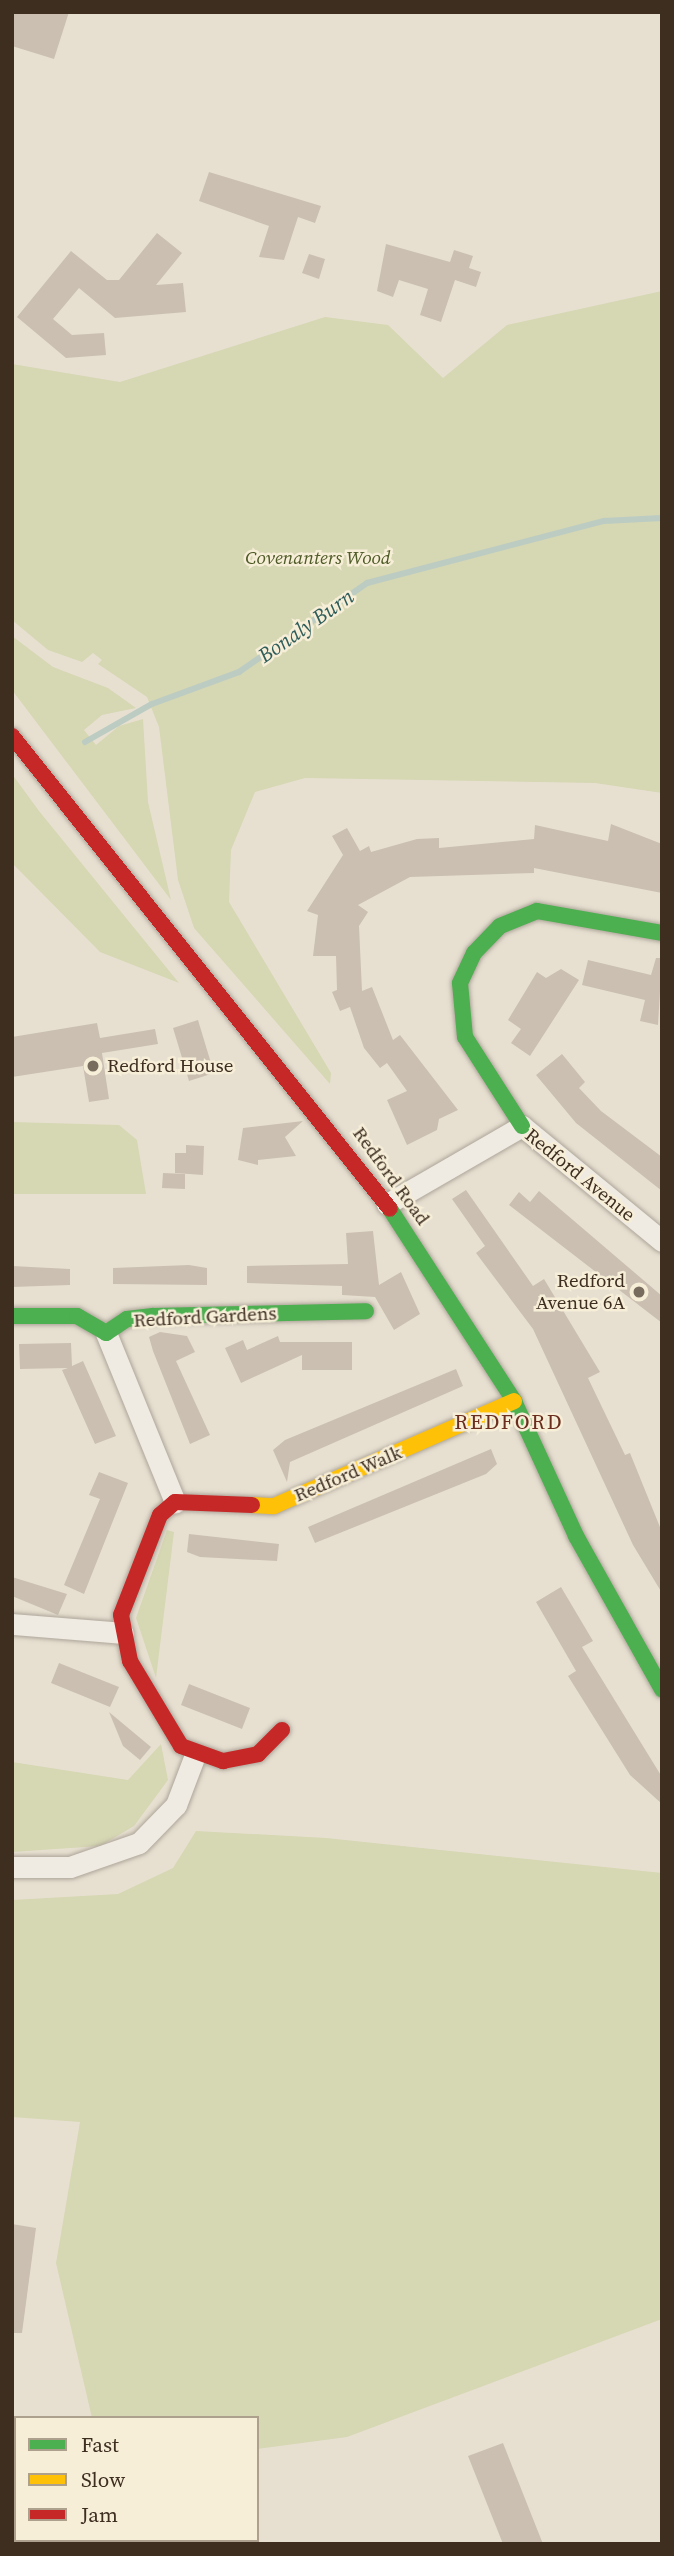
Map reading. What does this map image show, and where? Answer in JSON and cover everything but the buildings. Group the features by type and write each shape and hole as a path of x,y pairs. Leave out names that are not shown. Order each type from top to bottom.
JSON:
{"street":[{"name":"Redford Road","path":"12,736 387,1204 514,1401 576,1536 662,1689"},
{"path":"523,1126 466,1037 460,983 474,953 499,926 537,911 662,933"},
{"name":"Redford Avenue","path":"387,1204 523,1126 662,1241"},
{"name":"Redford Gardens","path":"12,1316 77,1316 106,1333 127,1319 153,1316 366,1313"},
{"path":"106,1333 175,1502 160,1515 124,1600 122,1633 161,1721 195,1755 241,1760 271,1745 282,1730"},
{"name":"Redford Walk","path":"175,1502 274,1506 514,1401"},
{"path":"12,1624 122,1633"},
{"path":"12,1867 70,1867 139,1843 176,1805 195,1755"}],"green space":[{"name":"Covenanters Wood","path":"662,291 662,793 595,783 305,778 255,792 231,850 229,902 331,1073 330,1084 194,928 178,880 159,727 147,697 98,664 102,660 93,653 82,662 48,650 12,620 12,364 120,382 325,317 388,325 443,378 507,325"},
{"path":"12,636 53,667 108,688 136,708 102,715 84,730 96,745 119,726 143,719 148,802 171,900 12,690"},
{"path":"12,774 179,983 100,952 12,863"},
{"path":"12,1122 119,1125 137,1140 146,1194 12,1194"},
{"path":"167,1530 174,1532 156,1678 136,1618"},
{"path":"161,1744 168,1780 134,1826 100,1846 12,1852 12,1762 128,1780"},
{"path":"196,1831 326,1838 662,1873 662,2319 347,2437 259,2449 259,2416 92,2416 56,2263 80,2122 12,2117 12,1900 118,1894 173,1868"}],"waterway":[{"name":"Bonaly Burn","path":"85,742 152,704 239,672 367,583 604,521 662,518"}],"traffic: fast":[{"path":"522,1126 465,1037 460,983 474,953 500,926 537,911 662,933"},
{"path":"390,1209 514,1401 576,1536 662,1689"},
{"path":"12,1316 77,1316 106,1333 127,1319 153,1316 366,1311"}],"traffic: slow":[{"path":"252,1505 274,1506 514,1401"}],"traffic: jam":[{"path":"12,736 390,1209"},
{"path":"252,1505 175,1502 160,1515 121,1615 130,1661 181,1746 223,1761 258,1754 282,1730"}],"place":[{"name":"Redford House","path":"93,1066"},
{"name":"Redford Avenue 6A","path":"639,1292"}],"district":[{"name":"REDFORD","path":"509,1422"}]}
